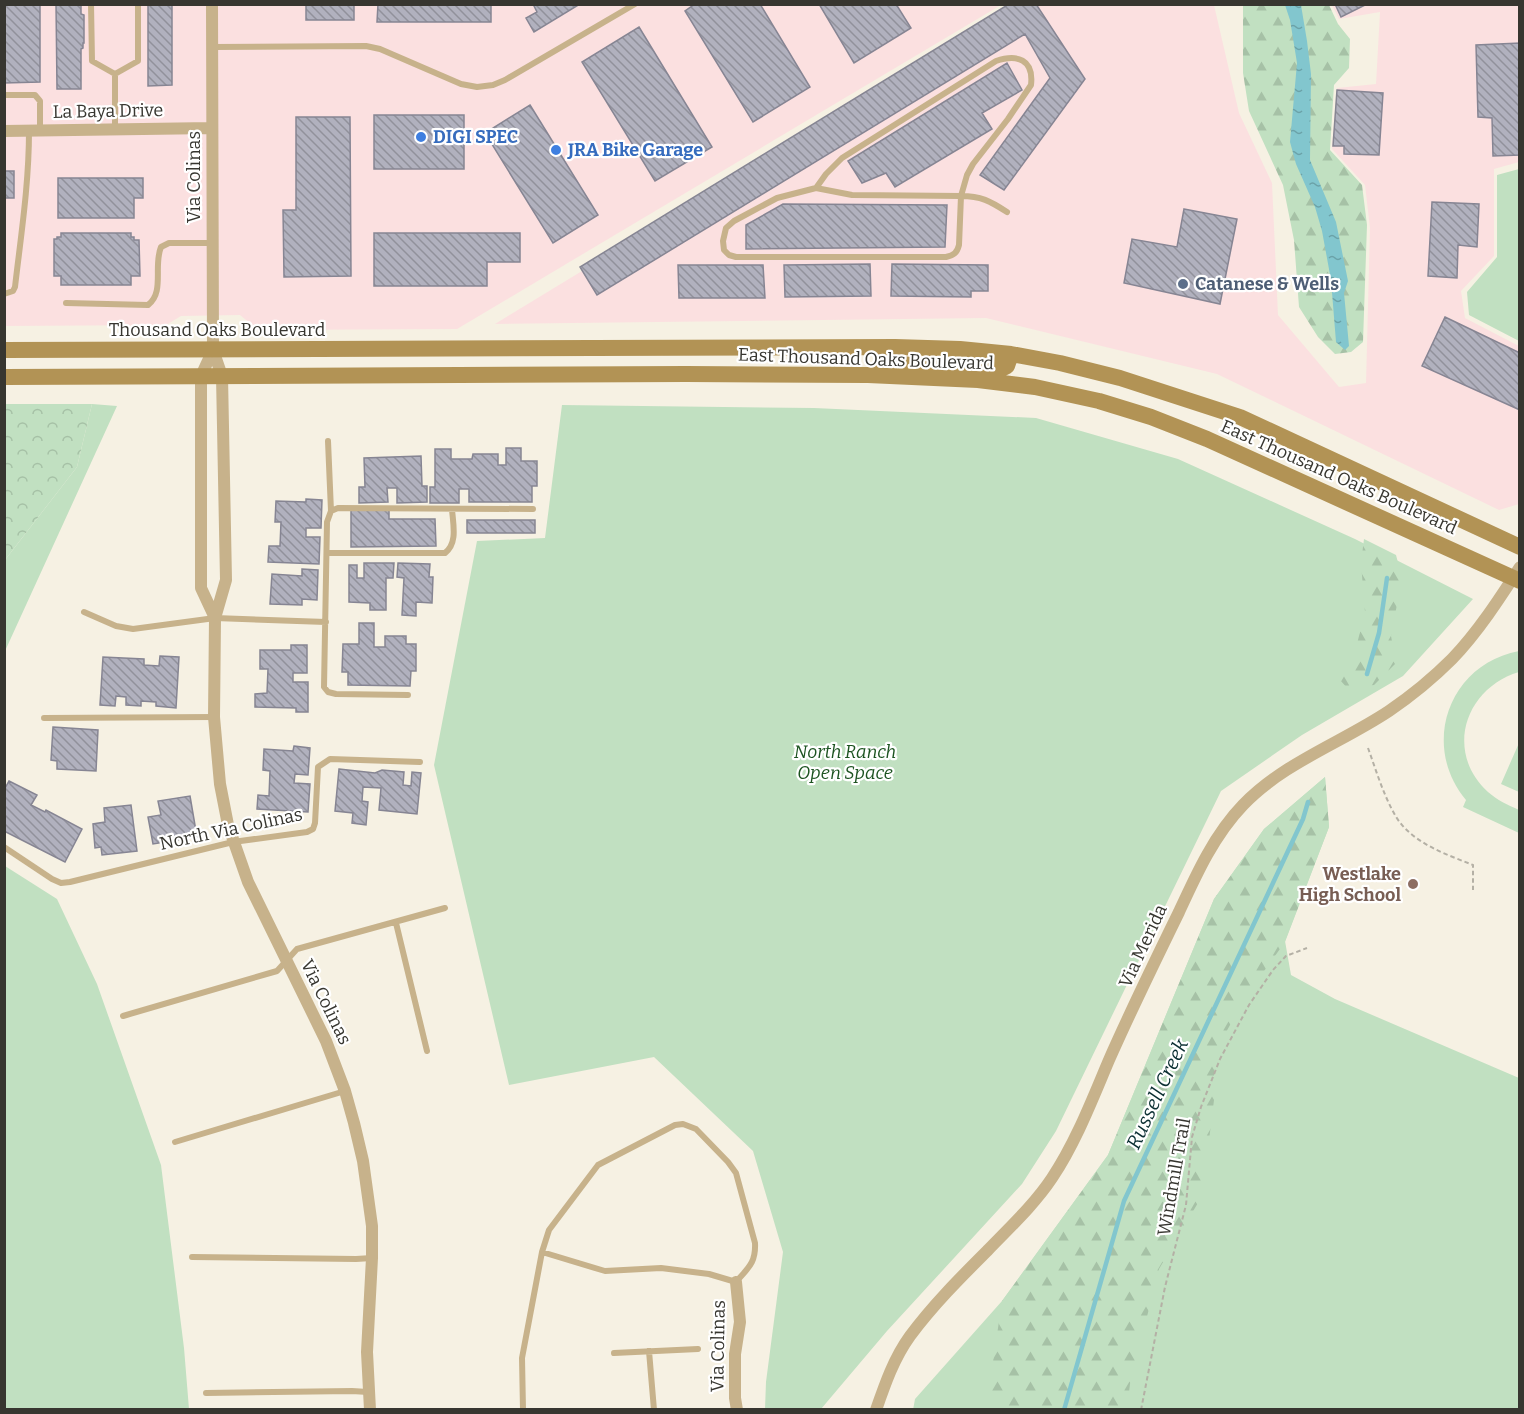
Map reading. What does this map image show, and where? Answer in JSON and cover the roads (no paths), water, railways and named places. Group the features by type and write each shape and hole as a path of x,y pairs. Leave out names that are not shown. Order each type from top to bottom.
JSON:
{"main road":[{"name":"East Thousand Oaks Boulevard","path":"430,349 895,347 960,349 1011,354 1120,378 1240,417 1520,547"},
{"name":"Thousand Oaks Boulevard","path":"4,350 430,349"},
{"path":"868,375 894,364 1003,368 1007,366 1011,354"},
{"name":"East Thousand Oaks Boulevard","path":"222,375 868,375 978,380 1035,387 1099,401 1151,417 1207,439 1517,575"},
{"path":"4,377 222,375"}],"street":[{"name":"Via Colinas","path":"212,4 213,350 222,375 226,580 215,618 214,717 220,784 228,825 248,882 326,1041 345,1091 363,1161 372,1226 367,1352 370,1410"},
{"name":"La Baya Drive","path":"4,130 212,128"},
{"name":"Via Colinas","path":"213,350 201,376 201,588 215,618"},
{"name":"Via Merida","path":"876,1410 889,1374 909,1337 931,1309 1009,1229 1052,1178 1080,1125 1193,881 1212,846 1231,819 1263,787 1290,767 1389,711 1420,688 1453,658 1517,575"},
{"name":"Via Colinas","path":"736,1282 740,1322 735,1354 737,1410"}],"lane":[{"path":"91,4 92,61 115,74"},
{"path":"115,74 138,61 138,4"},
{"path":"213,47 366,46 380,49 461,84 477,87 493,85 505,80 635,4"},
{"path":"816,188 842,158 996,61 1008,57 1019,58 1029,65 1031,85 973,164 963,185 961,196 959,246 957,252 952,256 736,257 724,250 723,241 726,228 734,221 777,198 816,188 852,195 961,196 983,198 1007,212"},
{"path":"115,74 115,129"},
{"path":"4,95 35,95 40,101 34,130 15,287 4,294"},
{"path":"66,303 148,305 157,293 158,253 161,247 169,243 212,243"},
{"path":"328,441 331,511 327,522 324,687 328,692 336,694 408,695"},
{"path":"331,511 338,508 533,508"},
{"path":"327,553 445,553 452,549 454,542 452,509"},
{"path":"84,612 116,626 133,629 215,618 326,622"},
{"path":"44,718 214,717"},
{"name":"North Via Colinas","path":"4,847 52,879 61,883 70,882 233,842 307,832 313,829 315,823 318,767 330,759 420,762"},
{"path":"123,1016 277,970 297,949 445,908"},
{"path":"396,922 427,1051"},
{"path":"175,1142 345,1091"},
{"path":"523,1410 522,1358 542,1252 549,1230 598,1165 675,1125 683,1124 696,1129 736,1173 755,1243 753,1262 736,1282 709,1274 661,1268 605,1271 542,1252"},
{"path":"192,1257 372,1258"},
{"path":"614,1353 698,1349"},
{"path":"649,1351 654,1410"},
{"path":"206,1393 352,1390 368,1392"}],"water":[{"path":"1285,5 1301,5 1311,74 1310,160 1336,222 1348,281 1344,293 1349,346 1345,350 1336,342 1331,280 1322,231 1290,142 1297,63 1290,20"}],"waterway":[{"name":"Russell Creek","path":"1367,674 1379,633 1387,578"},
{"name":"Russell Creek","path":"1064,1410 1124,1201 1303,819 1308,802"}],"place":[{"name":"DIGI SPEC","path":"421,137"},
{"name":"JRA Bike Garage","path":"556,150"},
{"name":"Catanese & Wells","path":"1183,284"},
{"name":"Westlake High School","path":"1413,884"}],"park label":[{"name":"North Ranch Open Space","path":"845,762"}]}
